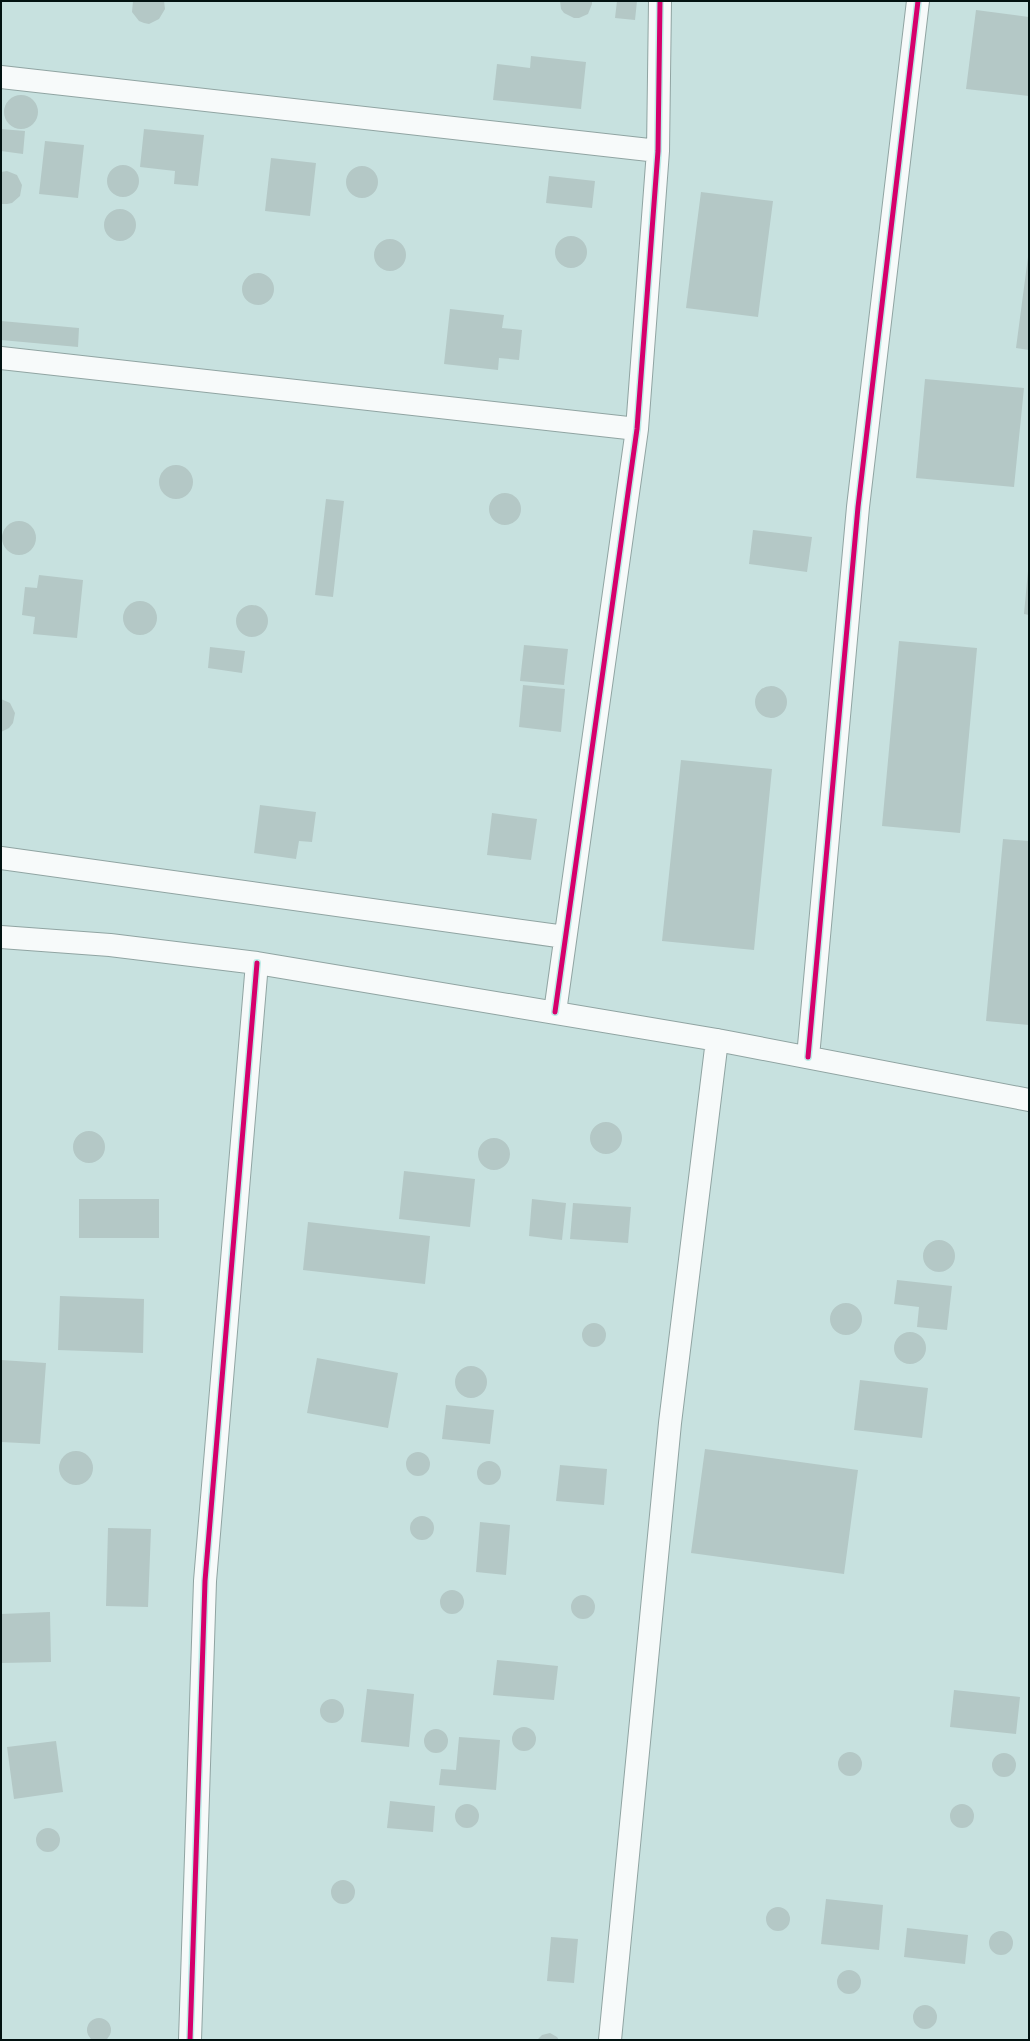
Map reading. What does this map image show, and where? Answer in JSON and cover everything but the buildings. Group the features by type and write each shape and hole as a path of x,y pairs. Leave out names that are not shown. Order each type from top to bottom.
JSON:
{"street":[{"path":"555,1012 637,429 658,151 660,1"},
{"path":"808,1058 858,507 918,1"},
{"path":"1,77 658,151"},
{"path":"1,358 637,429"},
{"path":"1,858 565,936"},
{"path":"1,937 110,946 257,963 717,1040 1029,1100"},
{"path":"190,2040 205,1581 257,963"},
{"path":"610,2040 670,1423 717,1040"}],"cycle path":[{"path":"555,1012 637,429 658,151 660,1"},
{"path":"808,1057 858,507 918,1"},
{"path":"190,2040 205,1581 257,963"}]}
